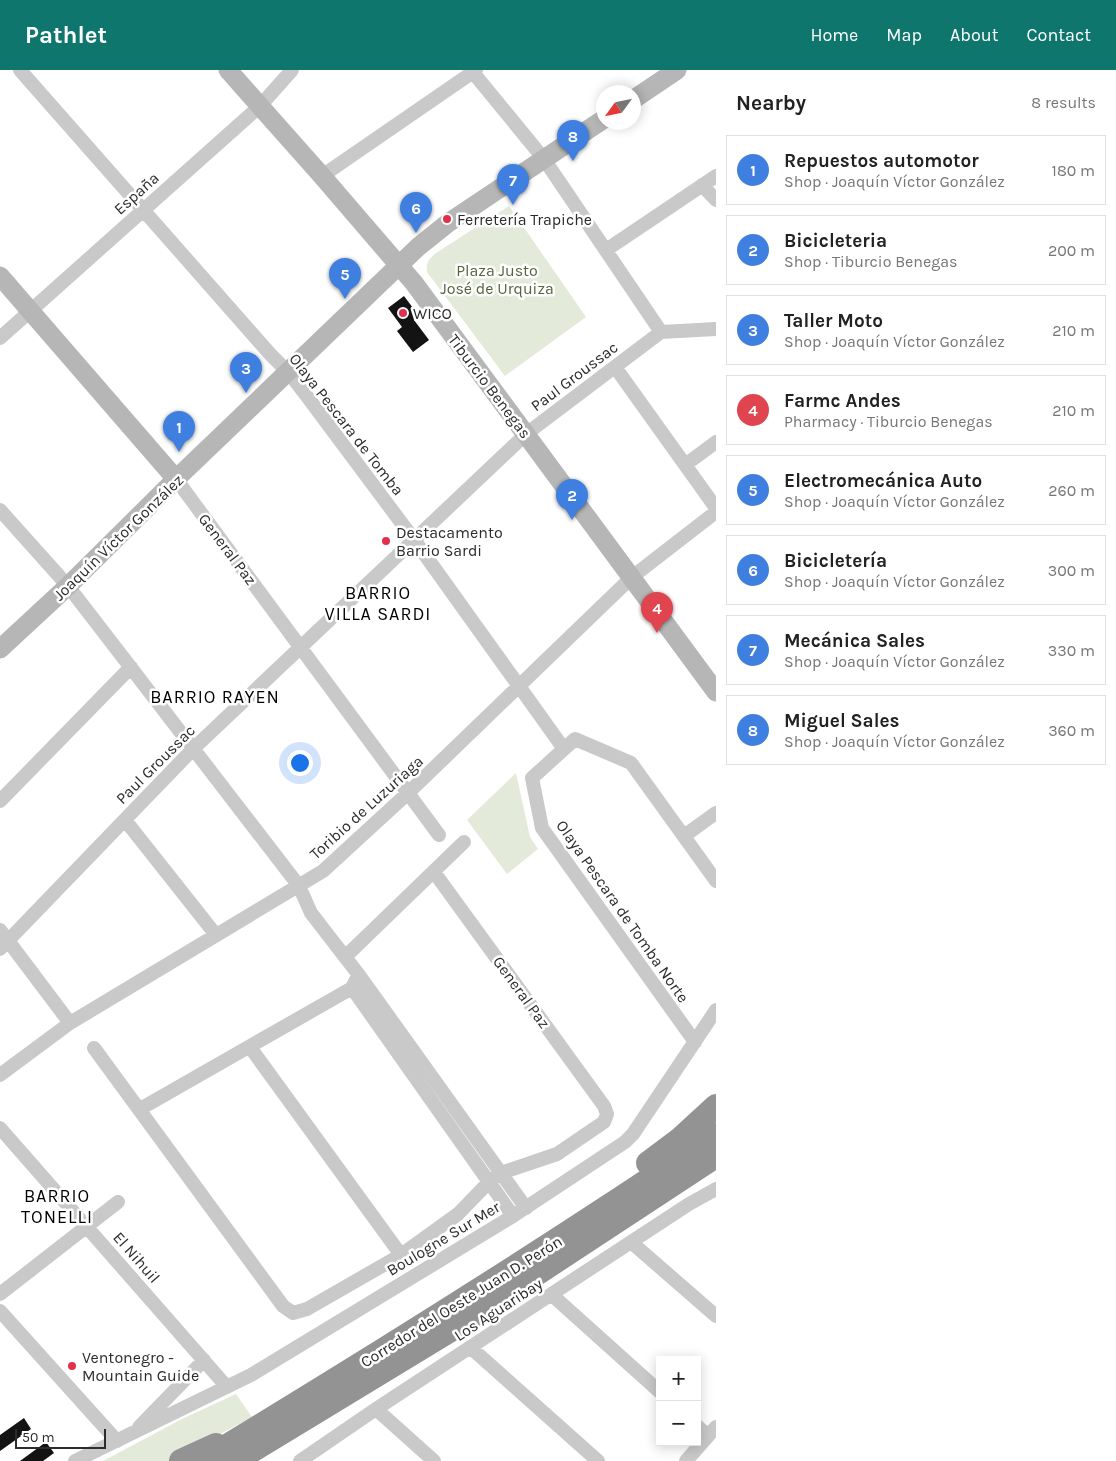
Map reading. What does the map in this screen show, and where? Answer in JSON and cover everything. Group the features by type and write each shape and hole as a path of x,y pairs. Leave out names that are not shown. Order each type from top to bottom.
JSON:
{"highway":[{"path":"558,1239 591,1205 680,1139 716,1106"},
{"name":"Corredor del Oeste Juan D. Perón","path":"235,1461 267,1431 422,1326 716,1135"},
{"name":"Corredor del Oeste Juan D. Perón","path":"202,1461 267,1431 454,1328 716,1156"},
{"path":"642,1206 716,1167"},
{"path":"182,1461 267,1431"},
{"path":"242,1461 267,1431"}],"main road":[{"name":"Tiburcio Benegas","path":"228,70 399,266 526,434 716,692"},
{"path":"641,94 677,70"},
{"name":"Joaquín Víctor González","path":"0,649 68,586 176,479 428,238 596,124"},
{"name":"General Paz","path":"0,276 176,479"}],"street":[{"name":"Olaya Pescara de Tomba","path":"20,70 288,373 415,541 564,749"},
{"name":"España","path":"0,338 260,106 292,70"},
{"path":"322,176 474,71 544,158 661,332 716,329"},
{"path":"606,250 716,176"},
{"path":"702,185 716,200"},
{"name":"Paul Groussac","path":"4,945 194,748 526,434 661,332"},
{"path":"615,367 716,508"},
{"path":"685,465 716,442"},
{"name":"General Paz","path":"176,479 439,836"},
{"path":"0,510 68,586 299,886 312,913 346,957 526,1208"},
{"name":"Toribio de Luzuriaga","path":"0,1075 70,1023 323,871 408,794 632,577 716,512"},
{"path":"0,801 131,667"},
{"path":"564,749 575,739 631,763 716,881"},
{"name":"Olaya Pescara de Tomba Norte","path":"564,749 532,778 542,828 695,1042"},
{"path":"684,836 716,813"},
{"path":"125,820 216,934"},
{"path":"346,957 464,842"},
{"name":"General Paz","path":"434,872 604,1106 607,1114 604,1122 557,1154 500,1173"},
{"path":"0,930 4,945 70,1023"},
{"path":"140,1109 352,988 359,975"},
{"path":"352,988 513,1216"},
{"name":"Boulogne Sur Mer","path":"75,1461 134,1434 251,1375 526,1208 625,1142 633,1134 716,1010"},
{"path":"250,1047 401,1255"},
{"path":"94,1048 283,1306 294,1312 307,1309 401,1255 458,1214 500,1173"},
{"name":"El Nihuil","path":"0,1128 227,1387"},
{"name":"Los Aguaribay","path":"300,1461 631,1242 715,1191"},
{"path":"0,1294 118,1202"},
{"path":"631,1242 716,1316"},
{"path":"552,1295 656,1388"},
{"path":"0,1311 117,1442"},
{"path":"470,1347 598,1461"},
{"name":"Boulogne Sur Mer","path":"134,1434 204,1360"},
{"path":"376,1409 434,1461"},
{"path":"686,1461 712,1432"}],"green space":[{"name":"Plaza Justo José de Urquiza","path":"509,206 586,317 505,376 427,272 427,266 428,261 436,253"},
{"path":"516,773 530,837 538,849 507,874 467,820"},
{"path":"236,1394 252,1417 170,1461 103,1461 182,1419"}],"building":[{"path":"404,296 419,316 414,320 429,340 413,352 397,331 402,327 388,308"},
{"path":"24,1418 31,1429 0,1451 0,1435"},
{"path":"46,1442 54,1453 43,1461 20,1461"}],"place":[{"name":"Miguel Sales","path":"573,161"},
{"name":"Mecánica Sales","path":"513,205"},
{"name":"Ferretería Trapiche","path":"447,219"},
{"name":"Bicicletería","path":"416,233"},
{"name":"Electromecánica Auto","path":"345,299"},
{"name":"WICO","path":"403,313"},
{"name":"Taller Moto","path":"246,393"},
{"name":"Repuestos automotor","path":"179,452"},
{"name":"Bicicleteria","path":"572,520"},
{"name":"Destacamento Barrio Sardi","path":"386,541"},
{"name":"Farmc Andes","path":"657,633"},
{"name":"Ventonegro - Mountain Guide","path":"72,1366"}],"district":[{"name":"BARRIO VILLA SARDI","path":"378,603"},
{"name":"BARRIO RAYEN","path":"215,697"},
{"name":"BARRIO TONELLI","path":"57,1206"}]}
